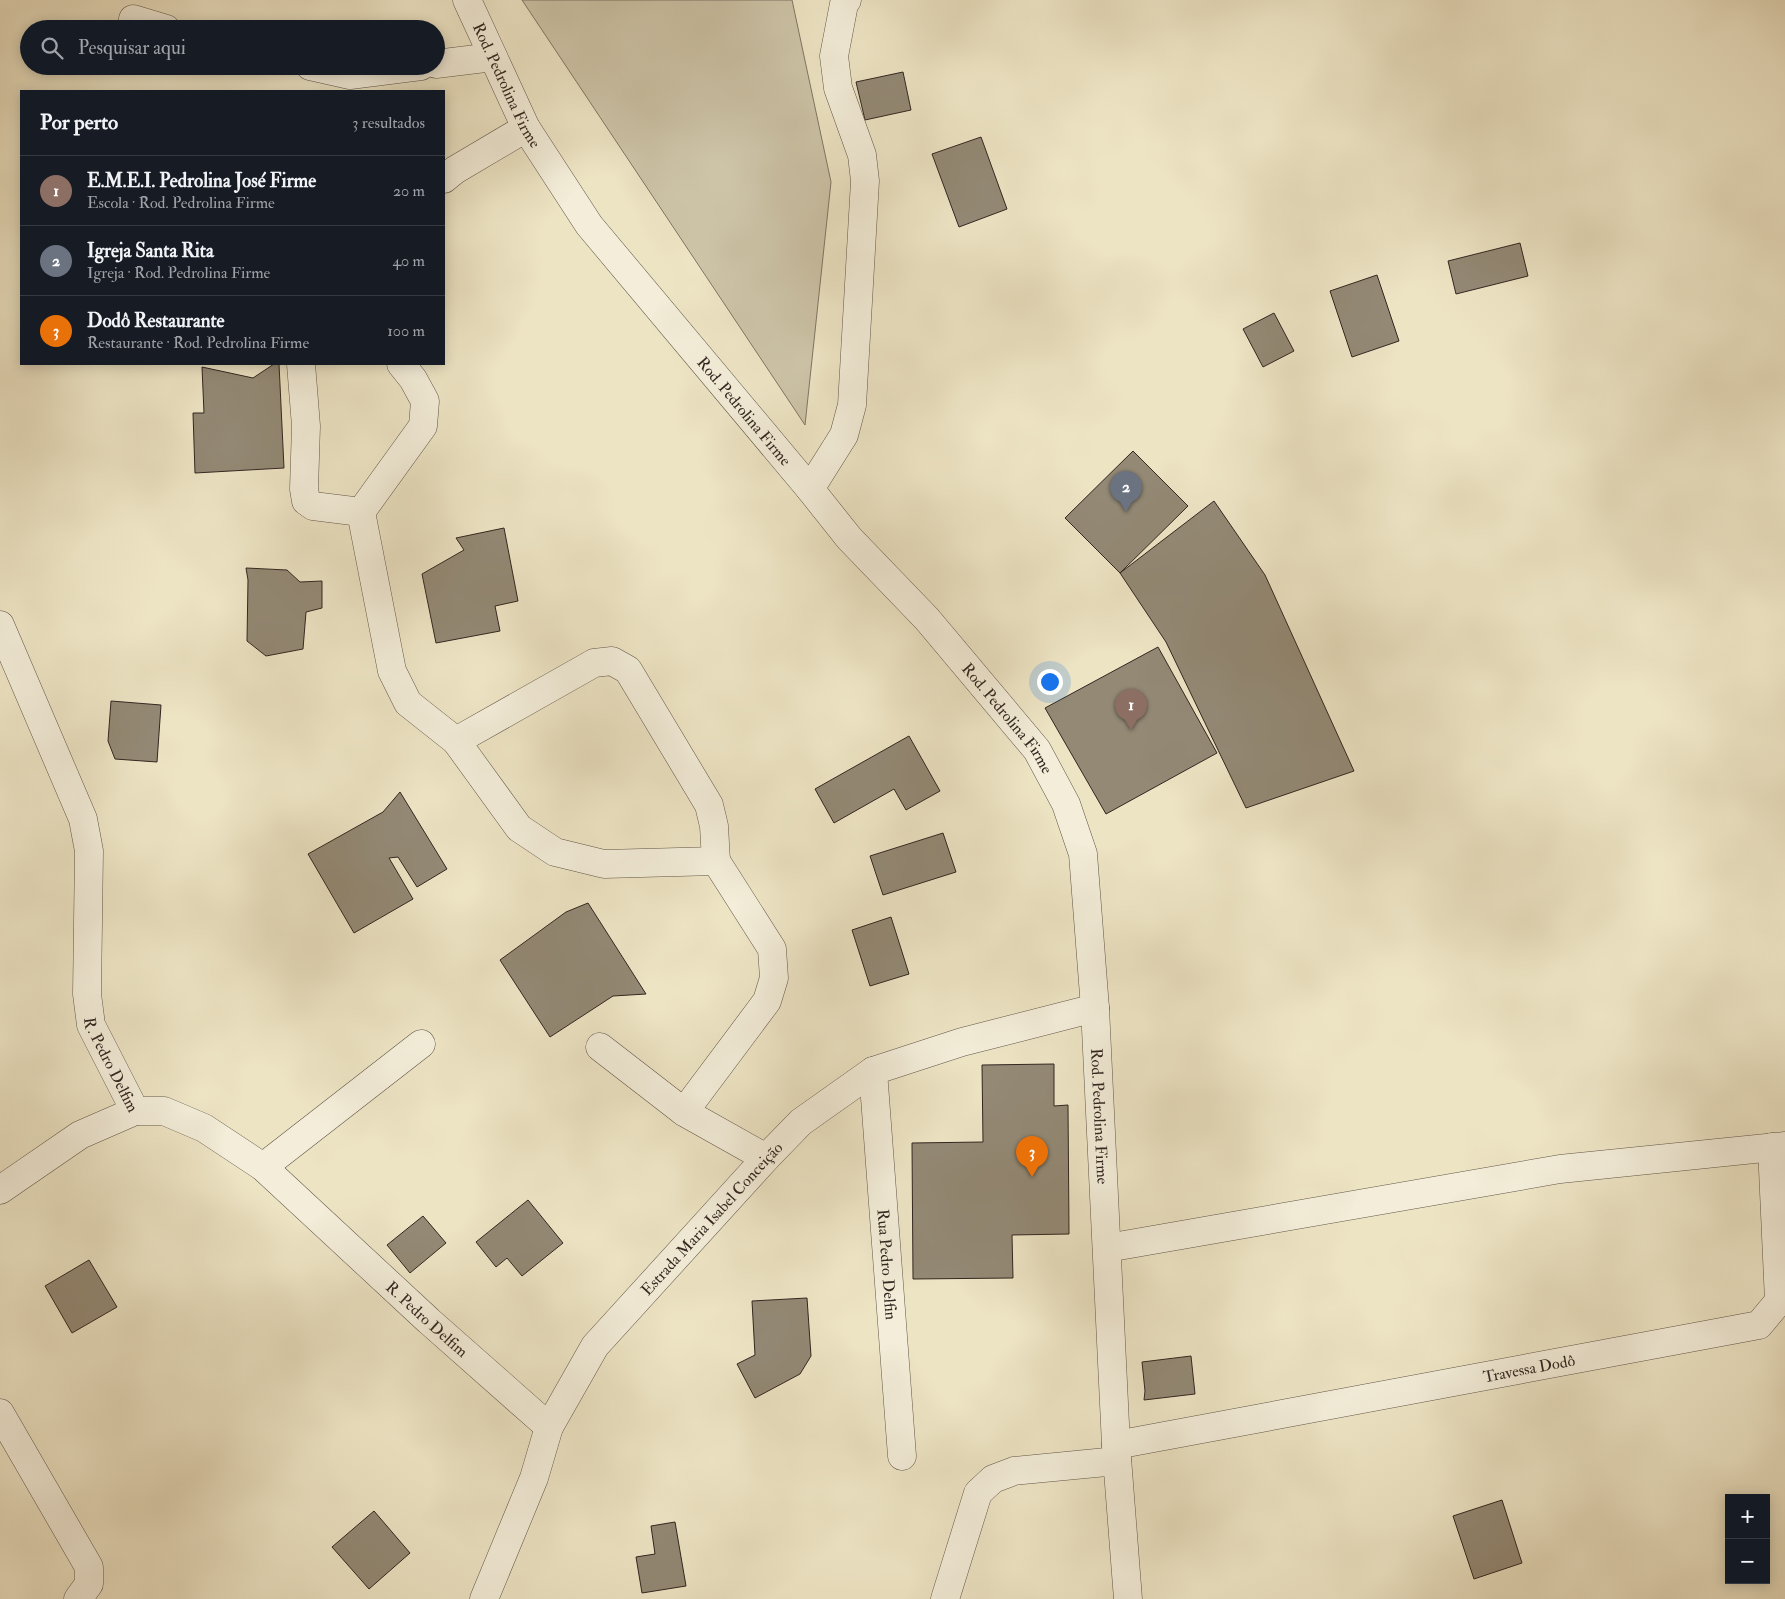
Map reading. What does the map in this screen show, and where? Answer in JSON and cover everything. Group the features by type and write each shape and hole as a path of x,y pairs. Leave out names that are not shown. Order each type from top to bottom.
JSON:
{"street":[{"name":"Rod. Pedrolina Firme","path":"467,0 526,128 589,225 849,538 927,619 1037,750 1066,804 1083,854 1095,1008 1117,1453 1128,1599"},
{"path":"810,489 844,435 852,405 865,181 862,155 838,88 834,56 844,4 847,0"},
{"path":"445,63 493,57"},
{"path":"445,178 526,128"},
{"path":"301,365 306,426 304,489 306,501 313,506 361,512"},
{"path":"402,365 413,379 425,401 423,426 361,512 392,671 408,703 456,741 519,828 556,852 604,864 716,861"},
{"name":"R. Pedro Delfim","path":"0,624 83,819 89,851 87,994 91,1025 135,1112 164,1111 204,1128 263,1167 429,1321 549,1427"},
{"path":"456,741 594,663 612,661 628,670 709,805 714,826 716,861 772,949 774,978 767,1001 684,1112"},
{"name":"Estrada Maria Isabel Conceição","path":"484,1599 534,1478 549,1427 595,1346 801,1122 873,1072 962,1042 1095,1008"},
{"path":"263,1167 421,1044"},
{"path":"600,1047 684,1112 766,1158"},
{"name":"Rua Pedro Delfin","path":"873,1072 902,1456"},
{"path":"0,1190 80,1135 135,1112"},
{"path":"1107,1248 1560,1169 1779,1146"},
{"name":"Travessa Dodô","path":"945,1599 978,1494 992,1479 1014,1471 1117,1453 1759,1325 1779,1301 1779,1146"},
{"path":"0,1413 89,1567 89,1584 78,1599"}],"shaded area":[{"path":"522,0 792,0 831,182 805,425"}],"building":[{"path":"903,72 911,110 865,120 856,82"},
{"path":"981,137 1007,209 959,227 932,154"},
{"path":"1520,243 1528,276 1456,294 1448,261"},
{"path":"1377,275 1399,341 1352,357 1330,291"},
{"path":"1274,313 1294,351 1263,367 1243,329"},
{"path":"272,365 279,365 284,468 195,473 193,413 204,413 202,367 253,378"},
{"path":"1133,451 1188,506 1120,573 1065,518"},
{"path":"1214,501 1265,575 1354,771 1246,808 1166,642 1120,573"},
{"path":"504,528 518,601 495,606 500,631 436,643 422,574 464,550 456,538"},
{"path":"246,568 287,570 300,582 322,581 322,608 306,612 303,649 266,656 247,641 248,580"},
{"path":"1158,647 1217,753 1106,814 1045,708"},
{"path":"111,701 161,705 157,762 115,759 108,741"},
{"path":"909,736 940,791 906,810 894,789 834,823 815,789"},
{"path":"400,792 447,869 417,887 398,857 389,858 413,899 354,933 308,854 383,812"},
{"path":"943,833 956,872 883,895 870,856"},
{"path":"588,903 646,994 613,996 550,1037 500,960 566,912"},
{"path":"891,917 909,974 870,986 852,930"},
{"path":"1054,1064 1054,1106 1068,1105 1069,1234 1012,1235 1013,1278 913,1279 912,1143 983,1142 982,1065"},
{"path":"528,1200 563,1243 522,1276 507,1258 496,1267 476,1242"},
{"path":"423,1216 446,1243 410,1273 387,1245"},
{"path":"89,1260 117,1307 72,1333 45,1286"},
{"path":"807,1298 811,1356 800,1374 755,1398 737,1364 755,1355 752,1301"},
{"path":"1191,1356 1195,1394 1144,1400 1142,1362"},
{"path":"1502,1500 1522,1563 1474,1579 1453,1516"},
{"path":"374,1511 410,1553 369,1589 332,1547"},
{"path":"675,1522 686,1586 642,1593 636,1557 655,1554 651,1526"}],"place":[{"name":"Igreja Santa Rita","path":"1126,512"},
{"name":"E.M.E.I. Pedrolina José Firme","path":"1131,730"},
{"name":"Dodô Restaurante","path":"1032,1177"}]}
